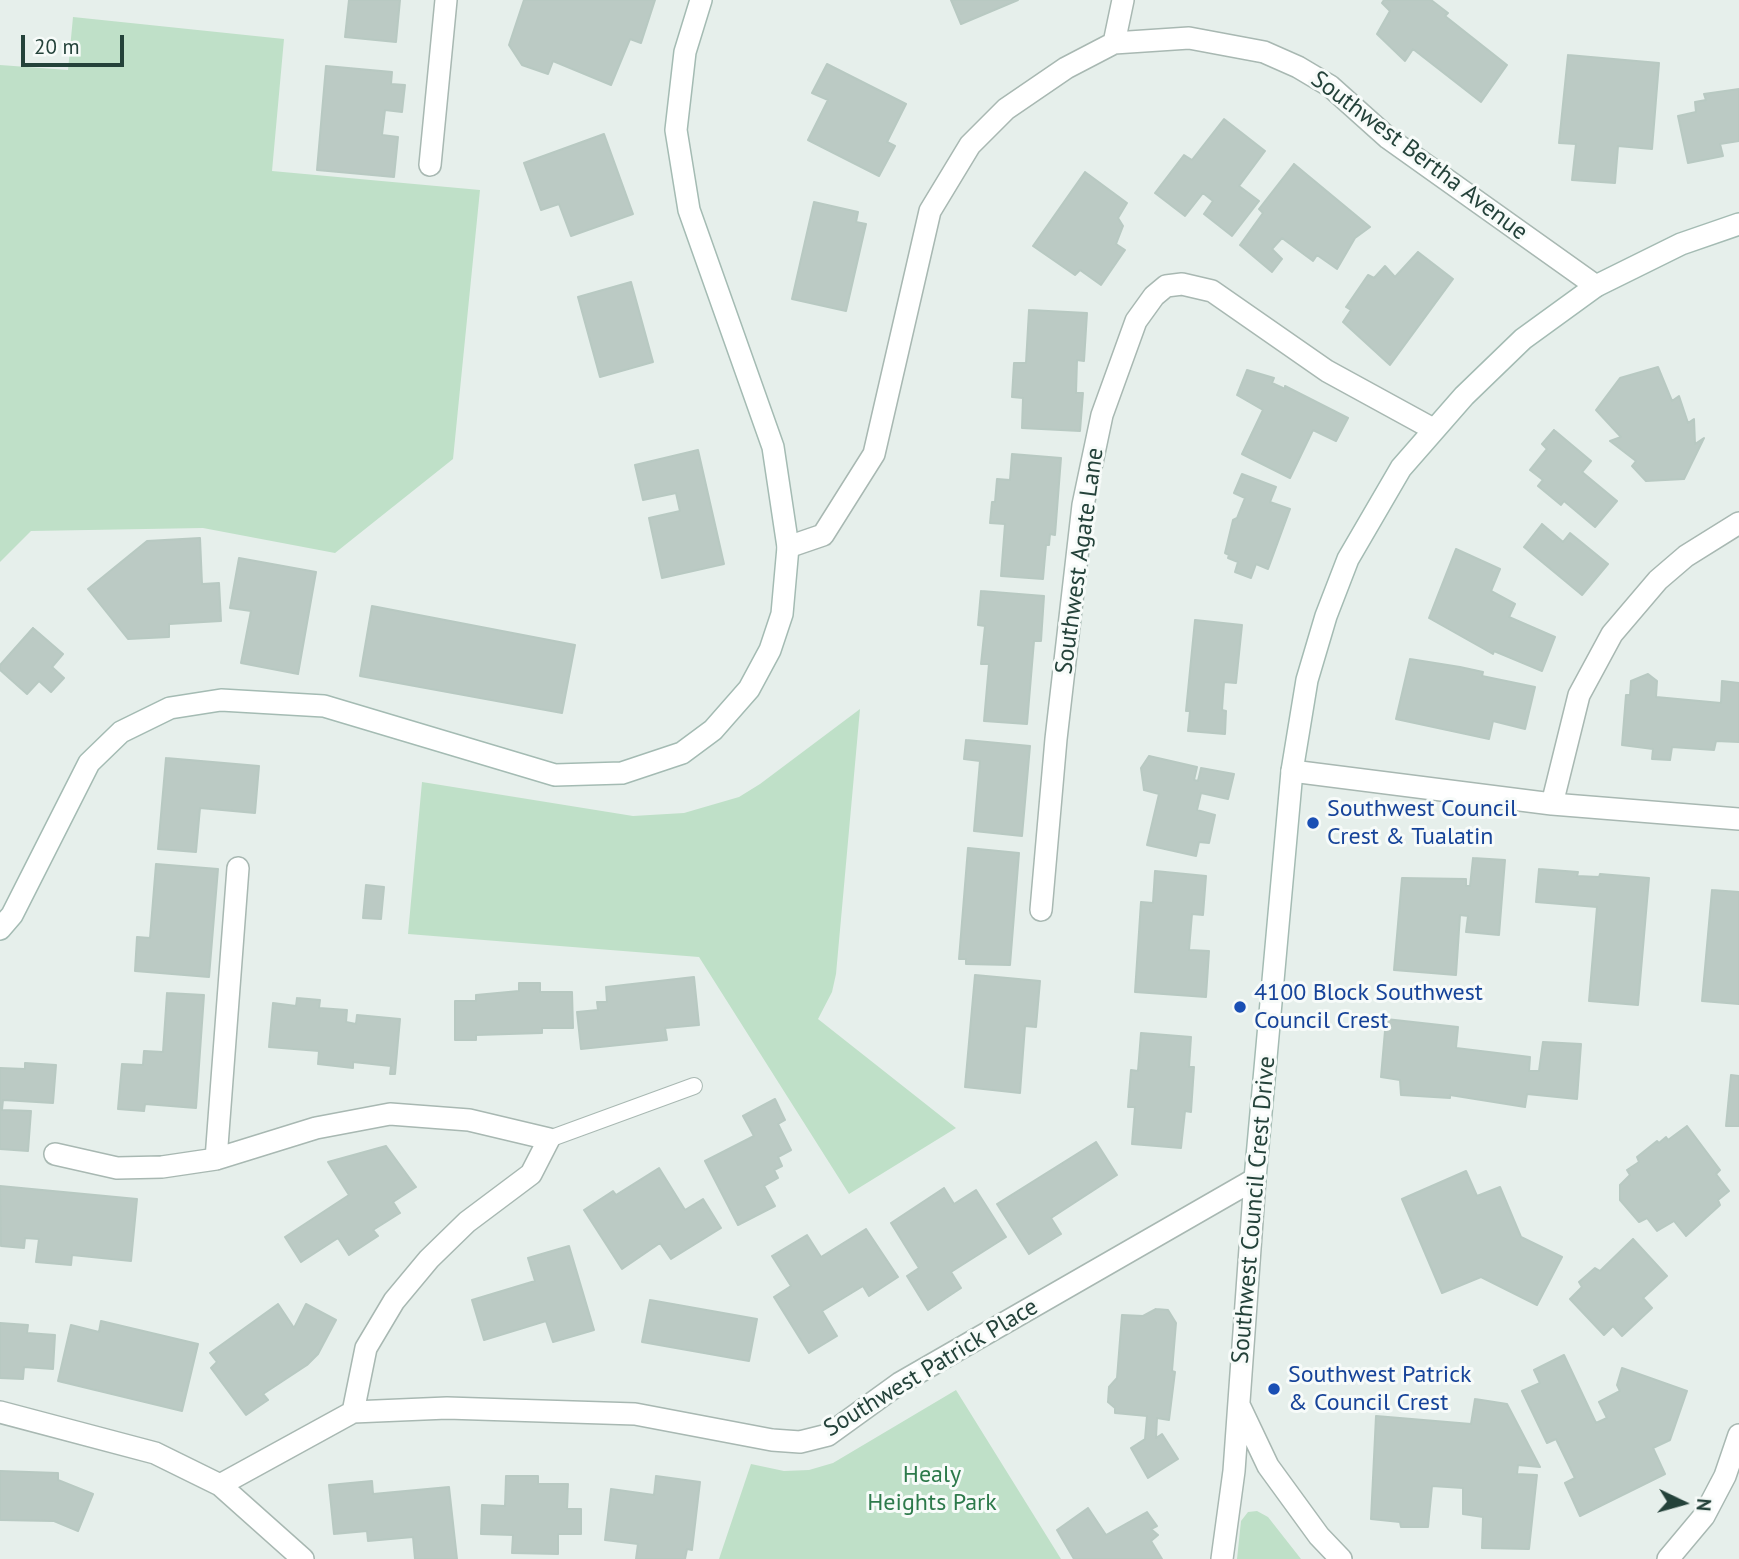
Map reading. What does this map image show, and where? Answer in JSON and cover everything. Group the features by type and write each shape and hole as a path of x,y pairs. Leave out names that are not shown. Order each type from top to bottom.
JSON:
{"street":[{"path":"430,165 446,0"},
{"path":"0,929 12,915 89,763 121,732 170,708 221,700 324,706 555,775 622,773 682,753 713,730 749,688 770,650 782,614 788,547 773,447 689,210 676,130 685,51 701,0"},
{"path":"1114,43 1123,0"},
{"name":"Southwest Bertha Avenue","path":"788,547 823,535 874,454 930,211 970,145 1006,109 1066,68 1114,43 1189,37 1264,52 1298,67 1330,86 1388,138 1595,286"},
{"name":"Southwest Council Crest Drive","path":"1222,1559 1234,1471 1255,1179 1292,771 1307,680 1326,616 1349,559 1401,468 1433,429 1522,340 1595,286 1681,244 1739,224"},
{"name":"Southwest Agate Lane","path":"1041,910 1056,739 1083,505 1102,415 1136,321 1154,296 1166,286 1182,284 1212,291 1327,371 1433,429"},
{"path":"1552,804 1579,695 1612,634 1658,580 1696,549 1739,523"},
{"path":"1292,771 1552,804 1739,819"},
{"path":"216,1159 238,868"},
{"path":"55,1154 117,1168 162,1167 216,1159 316,1128 390,1114 469,1120 549,1139 531,1174 467,1222 429,1259 394,1301 366,1348 353,1412"},
{"name":"Southwest Patrick Place","path":"220,1485 353,1412 447,1408 635,1414 772,1440 800,1442 828,1434 900,1383 1255,1179"},
{"path":"1239,1404 1268,1466 1319,1536 1341,1559"},
{"path":"0,1412 155,1453 220,1485 303,1559"},
{"path":"1668,1559 1704,1516 1726,1476 1739,1435"}],"lane":[{"path":"549,1139 694,1086"}],"green space":[{"path":"73,17 284,39 272,171 480,190 453,459 335,553 203,528 31,531 0,562 0,65 68,70"},
{"path":"860,709 836,974 832,992 818,1019 956,1128 849,1194 699,957 408,934 422,782 633,816 684,813 739,797"},
{"name":"Healy Heights Park","path":"956,1390 1061,1559 719,1559 751,1464 784,1471 809,1470 833,1463"},
{"path":"1257,1511 1268,1517 1301,1559 1237,1559 1241,1521 1248,1512"}],"building":[{"path":"349,0 400,0 396,42 345,37"},
{"path":"524,0 655,0 641,43 630,39 611,85 553,61 548,74 522,65 509,45"},
{"path":"951,0 1018,0 961,24"},
{"path":"1384,0 1431,0 1448,13 1445,16 1507,65 1481,102 1413,49 1405,61 1377,34 1390,11 1382,3"},
{"path":"1568,55 1659,63 1652,149 1618,146 1615,183 1572,180 1576,144 1559,143"},
{"path":"827,64 906,104 887,142 895,146 879,176 808,140 828,100 812,93"},
{"path":"326,66 392,72 391,84 405,85 402,112 385,110 382,135 398,137 394,177 317,170"},
{"path":"1739,89 1739,141 1720,144 1723,156 1688,163 1678,116 1696,112 1695,102 1706,100 1704,94"},
{"path":"1224,119 1265,151 1239,186 1259,201 1232,236 1204,214 1213,201 1203,193 1185,216 1155,193 1184,155 1192,160"},
{"path":"604,134 633,214 571,236 559,204 541,210 524,163"},
{"path":"1294,164 1370,227 1355,238 1337,269 1317,255 1313,261 1282,238 1272,249 1282,259 1272,272 1240,245 1263,213 1259,209"},
{"path":"1085,172 1127,203 1118,218 1123,226 1116,244 1125,250 1101,285 1080,270 1075,275 1033,246"},
{"path":"814,202 858,212 856,222 866,224 846,311 792,299"},
{"path":"1418,252 1453,279 1390,365 1343,322 1351,310 1346,307 1368,275 1374,278 1385,266 1395,277"},
{"path":"631,282 653,362 600,377 578,297"},
{"path":"1029,310 1087,313 1084,361 1077,360 1076,393 1083,393 1080,431 1022,428 1023,398 1012,397 1014,363 1026,363"},
{"path":"1658,367 1672,401 1679,396 1688,423 1694,419 1695,444 1704,438 1684,479 1646,481 1632,466 1636,461 1610,441 1621,437 1596,410 1620,378"},
{"path":"1247,370 1274,378 1272,383 1285,389 1285,386 1348,418 1336,441 1313,430 1290,478 1242,454 1263,410 1237,395"},
{"path":"1554,430 1591,461 1582,472 1617,501 1595,527 1564,501 1561,505 1538,486 1543,480 1530,470 1547,449 1542,444"},
{"path":"698,450 724,564 662,578 649,518 680,511 676,493 643,500 635,465"},
{"path":"1012,454 1061,458 1055,535 1050,534 1049,545 1046,545 1043,579 1001,576 1005,524 990,523 997,479 1010,480"},
{"path":"1242,474 1276,487 1270,502 1290,509 1268,569 1256,564 1251,578 1235,572 1238,562 1228,558 1229,555 1225,553 1233,520 1237,518 1245,498 1234,493"},
{"path":"1542,524 1563,542 1570,533 1608,564 1582,595 1524,547"},
{"path":"200,538 202,584 219,583 221,621 169,624 169,637 128,639 88,589 147,541"},
{"path":"1456,549 1500,569 1491,591 1515,604 1509,617 1555,637 1542,671 1494,651 1493,654 1429,618"},
{"path":"239,558 316,572 298,674 241,663 251,611 230,608"},
{"path":"981,591 1044,596 1041,641 1034,641 1027,724 984,721 989,664 981,664 985,626 978,625"},
{"path":"372,606 575,645 562,713 360,676"},
{"path":"1195,620 1242,625 1236,683 1224,682 1222,710 1226,711 1225,734 1188,731 1190,711 1186,711"},
{"path":"33,628 63,654 52,667 64,678 51,692 39,681 27,694 0,670 0,665"},
{"path":"1410,659 1483,672 1482,676 1535,687 1525,729 1493,721 1489,739 1396,719"},
{"path":"1648,674 1657,681 1656,697 1721,703 1722,681 1739,683 1739,742 1716,741 1714,750 1672,747 1670,760 1652,759 1653,749 1622,745 1626,695 1630,695 1631,681"},
{"path":"966,740 1030,746 1022,836 974,831 980,761 964,759"},
{"path":"1149,756 1197,767 1194,780 1198,781 1201,768 1234,774 1228,799 1201,793 1197,810 1215,815 1209,843 1199,842 1196,856 1147,845 1159,794 1144,790 1141,768"},
{"path":"166,758 259,766 255,813 200,808 196,852 158,849"},
{"path":"968,848 1019,853 1010,965 966,964 966,959 959,959"},
{"path":"1473,858 1505,860 1499,935 1466,932 1468,916 1460,915 1456,975 1394,970 1402,878 1466,879 1466,886 1470,886"},
{"path":"156,864 218,869 209,977 135,971 137,937 150,938"},
{"path":"1539,869 1578,872 1577,876 1599,877 1600,874 1649,878 1638,1005 1589,1001 1597,907 1536,902"},
{"path":"1155,871 1206,876 1203,915 1192,914 1189,950 1209,951 1206,997 1135,992 1141,902 1153,903"},
{"path":"366,885 384,887 381,919 363,918"},
{"path":"1712,890 1739,892 1739,1004 1702,1001"},
{"path":"975,975 1040,981 1036,1027 1025,1026 1020,1093 965,1087"},
{"path":"694,977 699,1025 665,1028 667,1040 581,1049 577,1012 598,1010 597,1002 607,1002 606,987"},
{"path":"519,983 540,983 540,992 572,992 573,1028 542,1028 542,1033 476,1035 476,1040 455,1040 455,1001 476,1001 476,995 519,991"},
{"path":"167,993 204,995 196,1108 145,1104 144,1111 118,1109 122,1064 143,1065 144,1051 163,1052"},
{"path":"297,998 320,1000 319,1008 347,1010 346,1022 356,1024 357,1015 400,1019 395,1074 390,1074 391,1066 353,1062 353,1068 318,1064 319,1051 269,1047 273,1003 296,1006"},
{"path":"1386,1019 1458,1027 1456,1048 1530,1057 1529,1071 1539,1071 1543,1042 1581,1044 1577,1099 1527,1094 1525,1107 1450,1095 1450,1098 1401,1095 1400,1080 1381,1077"},
{"path":"1141,1033 1191,1037 1189,1067 1194,1067 1191,1112 1185,1111 1181,1148 1132,1144 1135,1107 1128,1107 1131,1070 1138,1071"},
{"path":"25,1063 56,1065 53,1103 3,1100 2,1110 31,1111 28,1151 0,1149 0,1068 25,1069"},
{"path":"1731,1075 1739,1076 1739,1126 1726,1126"},
{"path":"775,1099 785,1120 778,1124 791,1150 778,1157 782,1166 774,1170 778,1178 764,1186 775,1206 738,1225 705,1161 754,1136 743,1116"},
{"path":"1687,1126 1720,1170 1716,1174 1729,1191 1718,1200 1720,1205 1686,1236 1674,1221 1657,1231 1647,1218 1639,1222 1620,1200 1620,1185 1630,1175 1627,1170 1639,1162 1637,1157 1657,1141 1659,1143 1666,1137 1668,1140"},
{"path":"1096,1142 1117,1175 1051,1218 1061,1234 1029,1254 997,1204"},
{"path":"386,1146 416,1187 393,1202 400,1213 373,1230 378,1236 349,1255 338,1238 301,1262 285,1237 349,1195 328,1162"},
{"path":"659,1168 685,1210 703,1199 721,1228 671,1259 660,1243 622,1269 584,1210 613,1191 616,1195"},
{"path":"1466,1171 1477,1196 1500,1187 1521,1237 1562,1257 1537,1305 1481,1277 1442,1293 1402,1199"},
{"path":"0,1186 137,1199 131,1261 72,1255 71,1265 36,1262 39,1239 25,1238 24,1248 1,1246"},
{"path":"944,1188 954,1204 976,1190 1006,1237 951,1272 961,1288 928,1310 907,1276 919,1268 891,1223"},
{"path":"866,1229 898,1277 869,1296 863,1286 822,1311 837,1336 809,1353 774,1297 791,1286 772,1256 807,1235 821,1257"},
{"path":"1633,1239 1667,1276 1643,1298 1652,1308 1622,1336 1613,1326 1604,1335 1570,1299 1582,1287 1579,1282 1595,1268 1600,1271"},
{"path":"569,1246 594,1330 553,1342 546,1321 484,1340 472,1300 535,1281 528,1258"},
{"path":"650,1300 757,1319 749,1361 642,1342"},
{"path":"278,1304 294,1328 306,1304 336,1320 318,1354 307,1365 263,1394 268,1400 246,1415 211,1368 217,1362 210,1353"},
{"path":"1156,1309 1168,1310 1176,1323 1172,1371 1175,1372 1169,1420 1157,1418 1156,1438 1162,1434 1178,1459 1148,1478 1131,1448 1145,1439 1147,1416 1115,1413 1115,1408 1108,1402 1109,1387 1117,1378 1122,1315 1143,1316"},
{"path":"101,1321 198,1344 182,1411 58,1381 71,1325 99,1332"},
{"path":"0,1323 28,1325 27,1333 55,1335 53,1369 24,1367 23,1379 0,1378"},
{"path":"1564,1355 1596,1423 1607,1418 1599,1402 1620,1391 1617,1385 1622,1368 1687,1391 1670,1440 1653,1448 1665,1474 1580,1516 1565,1483 1575,1478 1556,1439 1547,1443 1522,1391 1540,1383 1534,1370"},
{"path":"1475,1399 1507,1404 1540,1467 1518,1465 1517,1474 1537,1475 1529,1549 1482,1548 1483,1517 1463,1514 1463,1488 1432,1486 1428,1527 1401,1527 1400,1522 1371,1519 1376,1416 1471,1424"},
{"path":"0,1471 58,1473 58,1480 93,1494 78,1531 54,1521 0,1520"},
{"path":"506,1476 538,1476 538,1484 568,1484 567,1509 581,1509 581,1534 558,1534 558,1554 512,1553 513,1535 481,1534 482,1505 505,1506"},
{"path":"656,1476 700,1482 692,1550 687,1549 685,1559 636,1559 638,1544 605,1540 611,1489 654,1495"},
{"path":"372,1481 373,1494 449,1487 457,1559 415,1559 413,1537 368,1541 367,1531 334,1534 329,1485"},
{"path":"1088,1508 1106,1535 1147,1512 1157,1526 1151,1529 1158,1535 1151,1541 1162,1559 1074,1559 1057,1530"}],"place":[{"name":"Southwest Council Crest & Tualatin","path":"1313,823"},
{"name":"4100 Block Southwest Council Crest","path":"1240,1007"},
{"name":"Southwest Patrick & Council Crest","path":"1274,1389"}]}
